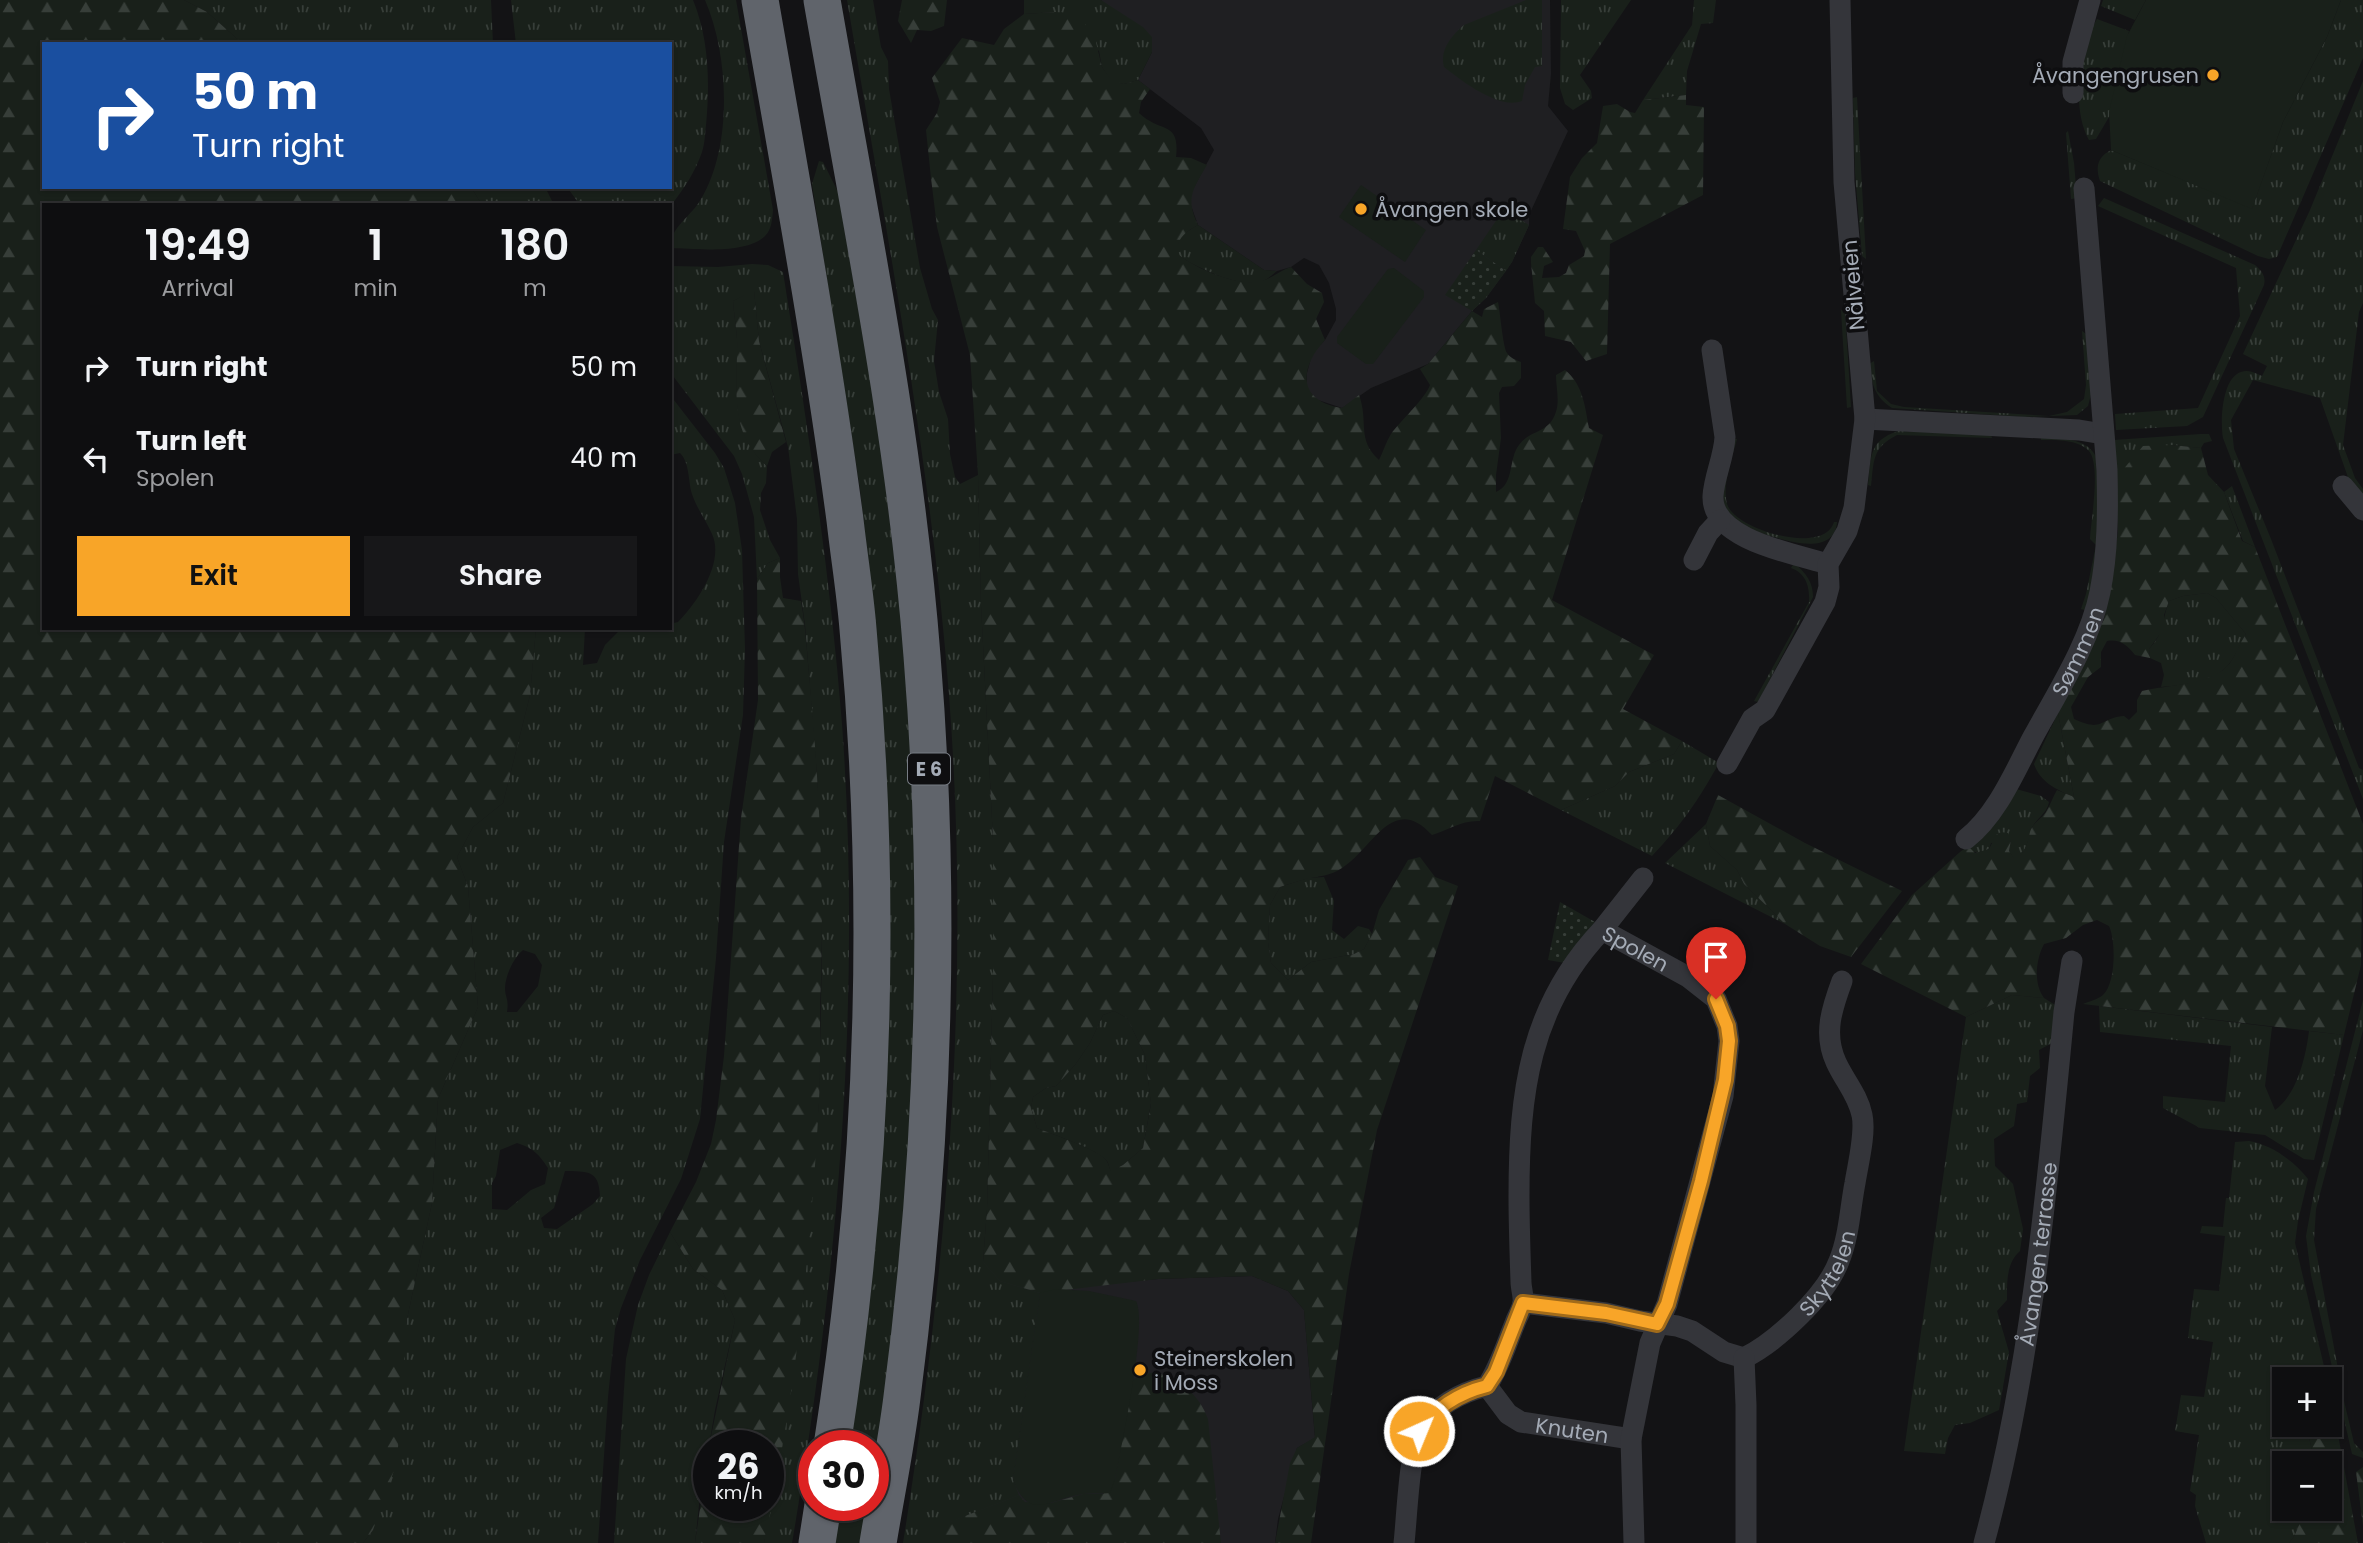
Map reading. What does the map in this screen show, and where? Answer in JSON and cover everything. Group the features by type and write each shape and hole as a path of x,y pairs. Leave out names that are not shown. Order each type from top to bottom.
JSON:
{"highway":[{"path":"760,0 829,401 858,628 870,810 872,984 862,1191 835,1430"},
{"name":"E 6","path":"822,0 885,364 908,526 922,656 933,846 933,1014 925,1176 902,1398 878,1543"},
{"path":"817,1543 820,1521"}],"street":[{"name":"Nålveien","path":"1727,764 1752,719 1765,710 1825,602 1829,587 1828,564 1847,531 1854,508 1865,419 1844,182 1840,0"},
{"path":"2073,93 2073,62 2090,0"},
{"name":"Sømmen","path":"1966,839 1986,820 2072,665 2095,611 2105,558 2108,510 2104,433 2084,188"},
{"path":"1712,349 1725,438 1713,496 1714,507 1720,520 1736,534 1828,564"},
{"path":"1865,419 2104,433"},
{"path":"2343,486 2363,510"},
{"path":"1694,560 1707,533 1720,520"},
{"path":"1602,930 1643,878"},
{"name":"Spolen","path":"1523,1303 1519,1194 1521,1135 1533,1048 1547,1008 1566,975 1602,930 1688,977 1716,999 1727,1026 1729,1041 1723,1096 1667,1304 1657,1324"},
{"name":"Åvangen terrasse","path":"1984,1543 2008,1438 2029,1325 2072,961"},
{"name":"Skyttelen","path":"1744,1358 1776,1337 1823,1291 1833,1276 1844,1246 1863,1117 1831,1048 1829,1018 1842,981"},
{"path":"1404,1543 1414,1451 1419,1431 1451,1400 1468,1391 1487,1386 1496,1372 1523,1303 1606,1313 1677,1326 1692,1331 1724,1353 1744,1358 1746,1543"},
{"name":"Knuten","path":"1634,1543 1631,1439 1650,1343 1657,1324"},
{"name":"Knuten","path":"1487,1386 1507,1414 1521,1422 1631,1439"}],"shaded area":[{"name":"Åvangen skole","path":"1101,0 1550,0 1551,74 1548,106 1568,131 1529,215 1529,225 1512,262 1486,298 1428,364 1371,388 1342,408 1315,399 1307,388 1307,373 1312,354 1325,340 1336,320 1329,283 1319,265 1304,258 1291,267 1277,271 1264,270 1198,225 1190,203 1192,191 1214,150 1201,128 1138,80 1152,52"},
{"name":"Steinerskolen i Moss","path":"983,1262 1056,1289 1158,1279 1252,1276 1288,1291 1304,1310 1315,1438 1297,1448 1278,1519 1275,1543 944,1543"}],"green space":[{"path":"0,0 184,0 207,12 241,42 42,42 42,189 472,189 481,203 42,203 42,630 536,630 530,695 503,803 473,827 457,857 468,887 478,1007 438,1099 432,1203 407,1319 397,1462 373,1530 363,1543 0,1543"},
{"path":"184,0 491,0 493,42 241,42 207,12"},
{"path":"511,0 693,0 707,61 705,138 696,166 672,204 579,203 568,189 672,189 672,42 516,42"},
{"path":"705,0 736,0 773,210 772,220 765,236 746,246 721,249 672,248 673,234 701,199 711,177 723,127 723,73 713,22"},
{"path":"847,0 873,0 881,47 888,61 889,89 920,268 938,320 934,361 939,392 948,419 950,454 955,477 960,484 978,475 981,605 993,839 993,976 987,1209 983,1262 1000,1281 1040,1293 1013,1480 1019,1495 948,1523 944,1543 903,1543 932,1332 951,1120 957,908 949,695 919,433"},
{"path":"902,0 947,0 944,26 931,31 917,30 911,43 898,21"},
{"path":"1024,0 1101,0 1143,27 1152,37 1152,52 1138,80 1124,84 1112,82 1102,67 1099,51 1055,12 1024,14"},
{"path":"1526,0 1542,0 1542,66 1535,67 1525,85 1522,101 1513,103 1492,98 1444,67 1445,49 1451,38 1464,25"},
{"path":"1561,0 1631,0 1580,75 1591,91 1592,98 1573,110 1565,104 1560,88"},
{"path":"1694,0 1716,0 1713,23 1701,24 1687,71 1686,95 1643,100 1692,25"},
{"path":"2103,0 2146,0 2135,20 2101,6"},
{"name":"Åvangengrusen","path":"2146,0 2341,0 2327,37 2283,122 2252,209 2111,150 2109,112 2127,36"},
{"path":"2341,0 2363,0 2363,58 2277,257 2269,259 2258,256 2100,181 2099,162 2111,150 2252,208 2283,122 2327,37"},
{"path":"1055,12 1082,21 1094,34 1102,67 1112,81 1124,84 1138,80 1150,89 1141,102 1139,113 1172,132 1175,137 1176,157 1191,158 1207,165 1191,200 1198,225 1182,237 1178,245 1179,255 1207,271 1241,281 1265,280 1291,267 1307,284 1322,293 1324,302 1316,319 1325,340 1310,361 1307,382 1310,391 1327,404 1342,408 1359,395 1365,437 1379,460 1391,434 1430,385 1420,369 1428,364 1472,311 1482,317 1484,309 1498,302 1507,353 1521,362 1521,378 1514,386 1502,387 1499,393 1501,438 1496,492 1509,477 1513,457 1519,445 1546,427 1554,417 1558,404 1556,375 1565,370 1571,376 1582,396 1589,428 1603,435 1552,600 1654,655 1623,709 1682,741 1674,754 1629,772 1615,786 1561,810 1495,776 1480,821 1461,824 1432,835 1418,823 1406,819 1395,821 1342,868 1280,887 1270,905 1268,942 1271,963 1288,980 1311,962 1354,954 1364,949 1379,910 1408,860 1420,857 1435,877 1458,886 1377,1130 1349,1274 1311,1543 1275,1543 1290,1463 1297,1448 1315,1437 1304,1310 1288,1291 1252,1276 1158,1279 1040,1293 1000,1281 983,1262 987,1209 993,976 993,839 981,605 978,475 970,355 937,227 926,130 937,113 940,102 932,78 962,38 994,45 1004,29 1024,14","holes":["1114,1011 1127,1018 1145,1055 1151,1104 1143,1148 1123,1165 1111,1171 1102,1156 1037,1128 1031,1108 1033,1097 1046,1088 1056,1086 1075,1065 1090,1043 1103,1015"]},
{"path":"2097,19 2129,31 2109,117 2096,139 2089,140 2080,112 2080,79 2086,46"},
{"path":"2363,81 2363,303 2359,312 2343,445 2355,478 2363,489 2363,498 2349,480 2320,398 2253,380 2231,420 2234,449 2359,768 2363,770 2363,799 2223,438 2222,421 2226,391 2230,382 2241,372 2247,371 2262,376 2267,366 2243,354 2310,210"},
{"path":"1686,95 1686,105 1704,107 1703,195 1610,244 1607,354 1586,361 1571,342 1545,336 1544,311 1535,303 1531,257 1538,247 1543,247 1553,262 1544,266 1542,278 1559,277 1566,273 1569,265 1584,256 1585,251 1576,231 1563,229 1570,177 1582,158 1597,143 1603,106 1617,104 1635,113 1643,100"},
{"path":"1857,97 1866,259 1862,256 1855,173 1853,98"},
{"path":"2068,131 2077,198 2071,199 2066,133"},
{"path":"819,161 823,162 838,192 876,409 905,644 917,882 911,1135 892,1346 880,1430 852,1430 882,1148 889,1003 889,860 885,748 860,489 812,184"},
{"path":"1361,185 1426,230 1405,262 1339,217"},
{"path":"472,189 546,189 553,203 481,203"},
{"path":"2104,198 2255,265 2264,276 2264,285 2203,417 2187,426 2116,430 2115,414 2198,408 2240,316 2236,268 2098,206"},
{"path":"1504,209 1529,225 1506,271 1476,250"},
{"path":"1198,225 1264,270 1277,271 1263,281 1243,282 1219,276 1186,260 1178,255 1179,240"},
{"path":"1476,250 1506,271 1486,298 1472,311 1445,295"},
{"path":"752,264 768,265 783,272 824,554 842,724 849,929 842,1135 822,1340 810,1430 798,1430 798,1505 792,1543 764,1543 767,1521 784,1521 784,1430 782,1430 803,1295 819,1101 822,951 817,775 805,625 798,574 797,519 788,447 759,341 754,291 733,301 737,339 738,407 746,438 767,466 760,510 770,540 780,558 768,563 757,579 754,517 742,474 734,456 672,375 672,266 718,267"},
{"path":"1394,268 1424,291 1424,297 1373,364 1366,364 1337,343 1337,337 1388,269"},
{"path":"754,290 759,341 786,442 772,452 767,466 746,438 737,407 737,339 733,301"},
{"path":"1841,310 1845,311 1851,407 1847,408"},
{"path":"2082,331 2086,334 2091,394 2088,406 2077,415 2024,417 1892,408 1878,394 1871,378 1869,364 1874,361 1877,391 1891,404 1904,407 2049,416 2067,412 2084,399 2086,385"},
{"path":"672,398 724,468 735,503 742,550 745,649 743,715 724,842 700,1119 681,1179 640,1260 615,1329 598,1543 363,1543 373,1530 407,1319 432,1203 438,1099 478,1007 468,887 457,857 473,827 503,803 530,695 536,630 585,630 583,665 597,663 605,645 620,630 672,630 672,624 678,622 701,593 712,569 715,545 696,505 687,467 680,453 672,455","holes":["523,950 535,954 542,965 538,986 517,1012 507,1012 505,988 513,962","517,1143 535,1152 542,1159 548,1168 545,1184 531,1190 507,1210 492,1209 492,1183 496,1176 500,1150","565,1171 585,1172 594,1176 600,1196 557,1229 544,1228 541,1218 554,1208"]},
{"path":"1898,431 1991,435 1992,438 1897,435 1879,450 1874,462 1871,486 1868,485 1871,459 1876,445"},
{"path":"2209,434 2212,441 2204,443 2201,448 2172,445 2124,470 2116,478 2114,440"},
{"path":"2041,437 2071,440 2085,445 2091,449 2098,462 2098,549 2085,610 2081,609 2096,545 2090,539 2095,480 2093,458 2089,451 2079,444 2041,440"},
{"path":"1734,439 1737,439 1726,488 1727,504 1733,514 1762,530 1798,538 1814,537 1827,532 1834,522 1837,522 1834,533 1827,540 1808,544 1796,543 1741,527 1722,501 1724,474"},
{"path":"2143,446 2201,448 2208,475 2224,492 2242,541 2255,547 2363,824 2361,965 2344,1035 2083,1004 2103,995 2112,972 2114,951 2109,926 2097,920 2083,925 2066,938 2044,944 2037,971 2038,985 2044,998 2012,995 1966,1017 1861,964 1912,895 1960,852 1968,846 1975,853 1989,849 1996,835 2001,832 2008,833 2011,840 2009,851 2016,861 2026,847 2031,829 2045,813 2057,790 2074,797 2058,713 2104,619 2118,532 2116,478","holes":["2207,593 2216,598 2246,634 2230,663 2223,670 2201,680 2142,691 2137,700 2137,712 2129,720 2124,716 2116,717 2091,725 2074,719 2071,707 2088,677 2101,667 2101,652 2107,641 2119,642 2135,655 2150,658 2149,649 2165,627 2164,615 2169,601"]},
{"path":"2232,486 2255,547 2243,541 2224,492"},
{"path":"780,558 783,598 801,601 805,632 818,796 822,944 819,1102 811,1213 784,1439 784,1430 712,1430 735,1320 722,1290 693,1269 670,1232 696,1182 711,1144 716,1120 724,1056 741,818 758,700 757,579 768,563"},
{"path":"1794,563 1808,578 1813,597 1758,702 1754,701 1809,602 1806,581 1800,573 1791,568"},
{"path":"2207,593 2216,598 2246,634 2229,664 2215,675 2198,681 2161,687 2164,675 2161,663 2150,658 2149,649 2161,631 2169,601"},
{"path":"2058,713 2074,797 2045,781 2034,764"},
{"path":"1682,741 1719,763 1689,812 1652,856 1561,810 1615,786 1629,772 1674,754"},
{"path":"2016,789 2041,796 2049,802 2016,862 2009,851 2011,840 1991,843 1989,849 1980,852 1970,850 1968,847"},
{"path":"1718,795 1805,843 1902,891 1851,957 1820,946 1785,924 1744,884 1737,870 1710,846 1706,824"},
{"path":"1706,824 1710,846 1737,870 1744,884 1785,924 1665,863"},
{"path":"1324,877 1334,901 1332,930 1344,939 1358,926 1369,929 1372,934 1364,949 1354,954 1311,962 1288,980 1271,963 1268,942 1270,905 1280,887 1308,878"},
{"path":"1560,902 1595,922 1565,963 1548,960"},
{"path":"2012,995 2044,998 2060,1008 2054,1042 2039,1050 2040,1068 2030,1076 2027,1102 2017,1104 2014,1126 1994,1139 1995,1166 2013,1184 2023,1229 2020,1251 2012,1261 2008,1274 2007,1300 1997,1311 2009,1352 1999,1410 1970,1423 1955,1425 1948,1438 1945,1454 1904,1451 1966,1017"},
{"path":"2363,1000 2363,1030 2316,1209 2314,1240 2338,1367 2332,1367 2311,1275 2306,1236 2314,1192"},
{"path":"2099,1006 2272,1027 2265,1086 2275,1110 2295,1085 2306,1052 2309,1031 2344,1035 2314,1160 2304,1159 2265,1135 2200,1128 2163,1108 2163,1096 2225,1102 2231,1046 2100,1032"},
{"path":"1114,1011 1127,1018 1145,1055 1151,1103 1143,1148 1111,1172 1107,1161 1095,1152 1037,1128 1031,1108 1033,1097 1046,1088 1056,1086 1075,1065 1090,1043 1103,1015"},
{"path":"2249,1141 2266,1146 2296,1166 2308,1179 2295,1243 2324,1367 2272,1367 2272,1437 2309,1437 2312,1451 2272,1451 2272,1521 2300,1521 2289,1543 2206,1543 2195,1506 2196,1495 2190,1491 2199,1435 2175,1431 2181,1395 2204,1397 2213,1342 2188,1338 2194,1289 2219,1291 2225,1236 2200,1233 2202,1226 2223,1227 2235,1142"},
{"path":"670,1232 693,1269 722,1290 735,1320 712,1430 693,1430 693,1521 697,1521 695,1543 614,1543 626,1359 638,1305"},
{"path":"1056,1289 1089,1291 1136,1301 1139,1334 1132,1387 1110,1493 1082,1494 1042,1505 1026,1501 1013,1480 1040,1293"},
{"path":"1154,1372 1180,1383 1194,1395 1208,1419 1221,1543 944,1543 947,1523 1019,1495 1025,1502 1051,1503 1083,1494 1103,1494 1115,1479 1133,1379"},
{"path":"2342,1390 2354,1443 2363,1452 2363,1458 2352,1454 2342,1410"},
{"path":"2309,1437 2338,1437 2341,1451 2312,1451"},
{"path":"2342,1456 2358,1543 2289,1543 2300,1521 2342,1521"},
{"path":"2363,1467 2363,1526 2356,1472"},
{"path":"698,1521 768,1521 764,1543 695,1543"},
{"path":"837,1521 866,1521 862,1543 834,1543"}],"place":[{"name":"Åvangengrusen","path":"2213,75"},
{"name":"Åvangen skole","path":"1361,209"},
{"name":"Steinerskolen i Moss","path":"1140,1370"}],"route":[{"path":"1419,1431 1451,1400 1468,1391 1487,1386 1504,1354 1523,1303 1606,1313 1657,1324 1667,1304 1723,1096 1729,1041 1723,1011 1716,999"}]}
